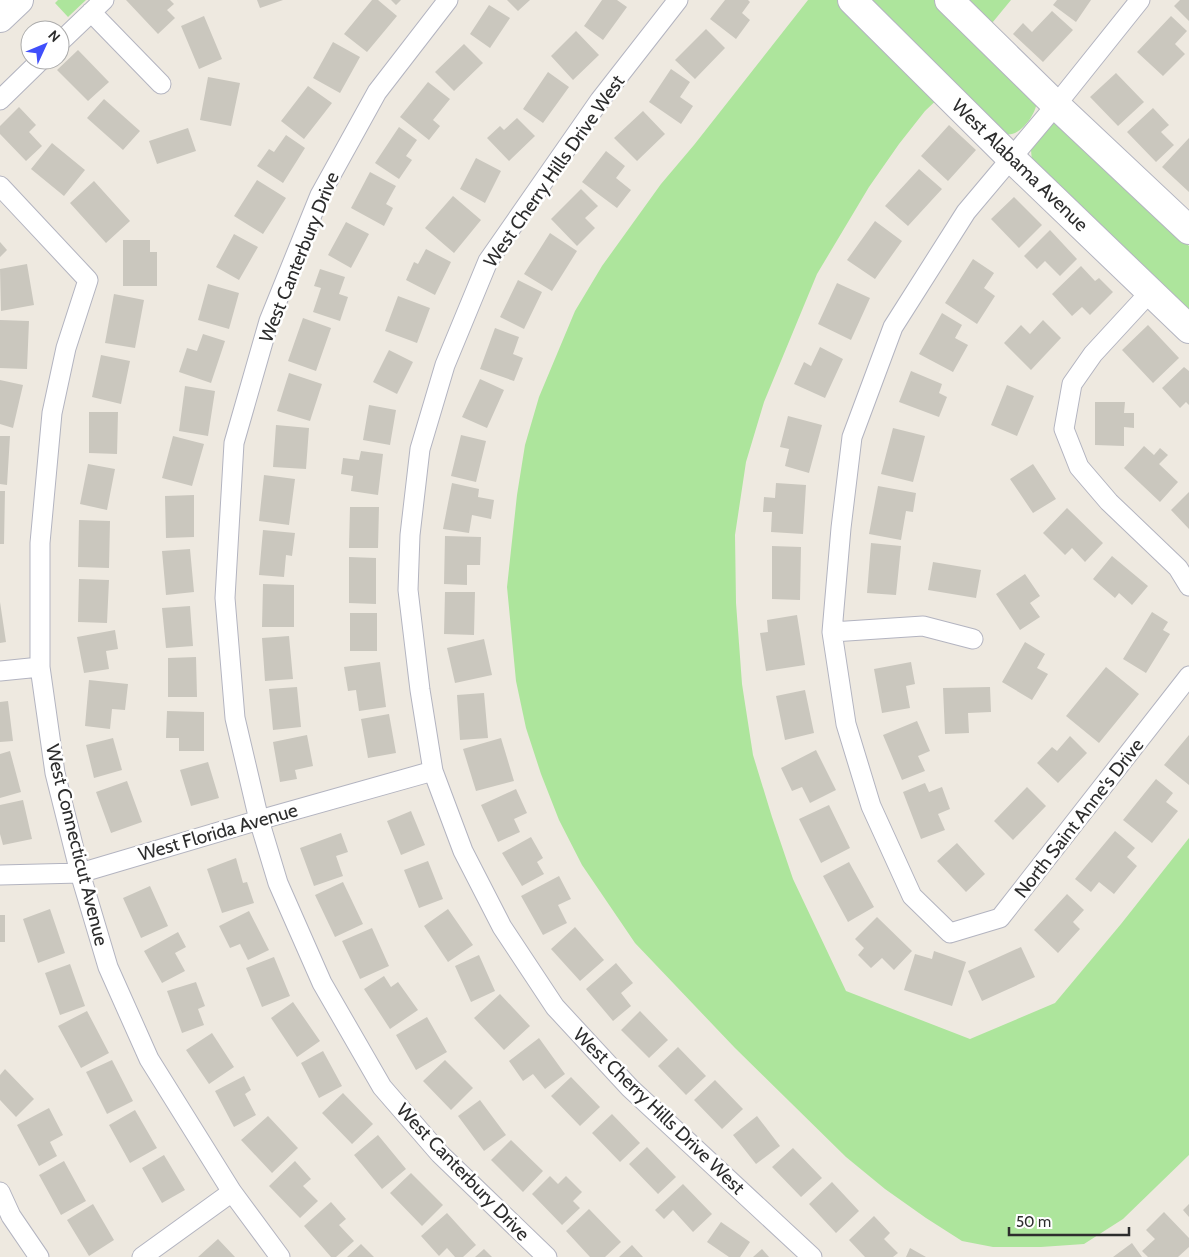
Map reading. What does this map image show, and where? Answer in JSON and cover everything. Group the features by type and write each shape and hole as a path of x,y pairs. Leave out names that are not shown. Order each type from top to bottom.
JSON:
{"street":[{"path":"0,18 19,0"},
{"name":"West Canterbury Drive","path":"448,0 377,92 320,195 269,321 234,443 225,598 235,718 259,820 278,883 322,983 382,1087 440,1154 547,1257"},
{"name":"West Cherry Hills Drive West","path":"678,0 600,100 488,261 445,365 420,449 410,535 408,590 420,690 433,771 463,851 502,927 555,1007 630,1088 812,1257"},
{"name":"West Alabama Avenue","path":"852,0 1189,329"},
{"path":"949,0 1056,105 1189,230"},
{"path":"973,639 923,626 832,632 841,528 852,437 893,327 966,212 1056,105 1140,0"},
{"path":"70,33 98,6 161,84"},
{"path":"0,100 31,70"},
{"name":"West Connecticut Avenue","path":"0,186 88,280 66,348 52,413 40,543 40,668 55,774 80,873 108,967 149,1060 232,1192 280,1257"},
{"path":"1151,291 1093,354 1072,384 1064,429 1079,467 1109,502 1178,568 1189,586"},
{"name":"North Saint Anne's Drive","path":"832,632 846,724 871,806 912,896 950,933 1000,918 1189,676"},
{"path":"0,671 40,668"},
{"name":"West Florida Avenue","path":"0,875 80,873 433,771"},
{"path":"0,1192 11,1216 39,1257"},
{"path":"142,1257 232,1192"}],"green space":[{"path":"58,0 86,0 68,17 55,3"},
{"path":"808,0 852,0 945,92 925,111 899,144 869,187 817,274 764,402 746,462 735,535 736,603 742,684 753,755 793,879 846,991 970,1039 1055,1003 1189,838 1189,1155 1123,1219 1084,1244 1041,1247 993,1247 962,1241 885,1189 846,1157 735,1048 635,943 582,865 559,820 526,728 516,681 507,587 517,495 525,445 539,397 575,311 602,266 661,184"},
{"path":"867,0 939,0 1037,100 1035,110 1029,120 1017,132 1005,134 1001,132"},
{"path":"949,0 1011,0 983,34"},
{"path":"1056,123 1136,194 1189,246 1189,316 1032,162 1031,150 1048,126"}],"building":[{"path":"126,0 170,0 174,4 167,10 175,18 158,34"},
{"path":"257,0 283,0 260,8"},
{"path":"372,0 378,0 397,16 367,52 344,34"},
{"path":"391,0 401,0 396,5"},
{"path":"507,0 530,0 518,11"},
{"path":"602,0 617,0 627,7 603,40 584,26"},
{"path":"725,0 748,0 750,2 742,13 750,20 736,39 710,19"},
{"path":"1057,0 1091,0 1076,22 1053,5"},
{"path":"1180,0 1189,0 1189,21 1174,6"},
{"path":"489,5 510,18 490,48 470,34"},
{"path":"1052,11 1073,30 1043,62 1013,34 1023,23 1032,32"},
{"path":"204,16 222,59 199,69 181,26"},
{"path":"1171,16 1187,31 1175,44 1185,54 1163,76 1137,52"},
{"path":"706,29 725,48 695,79 675,60"},
{"path":"576,31 599,55 573,80 551,56"},
{"path":"333,42 360,57 340,93 313,78"},
{"path":"464,44 483,63 454,91 435,72"},
{"path":"78,50 109,82 88,101 57,70 70,70 70,58"},
{"path":"671,69 690,82 680,97 693,106 681,124 649,102"},
{"path":"548,72 569,87 543,123 523,109"},
{"path":"1116,73 1144,102 1118,126 1090,97"},
{"path":"208,77 240,83 231,126 200,120"},
{"path":"428,82 450,99 433,120 440,126 429,140 400,117"},
{"path":"308,86 332,103 304,139 281,121"},
{"path":"104,99 140,131 123,150 87,118"},
{"path":"19,107 36,125 29,132 42,146 26,161 0,134 0,126"},
{"path":"1153,108 1169,125 1161,132 1174,145 1156,162 1127,132"},
{"path":"643,111 665,134 637,161 614,138"},
{"path":"517,118 535,136 509,161 487,138 500,126 504,130"},
{"path":"949,125 976,150 948,181 921,156"},
{"path":"399,127 417,140 406,156 412,160 399,179 375,163"},
{"path":"188,128 196,151 157,164 149,141"},
{"path":"286,135 305,148 283,183 257,166 269,149 274,152"},
{"path":"1189,138 1189,192 1162,167"},
{"path":"52,143 85,170 64,196 31,169"},
{"path":"606,151 625,166 616,178 631,190 617,208 582,182"},
{"path":"476,158 501,171 485,203 460,189"},
{"path":"919,169 942,189 908,226 885,206"},
{"path":"370,172 396,186 386,204 393,208 384,226 351,208"},
{"path":"257,180 286,198 263,234 234,216"},
{"path":"94,181 130,221 106,243 70,203"},
{"path":"581,189 598,206 585,218 595,228 577,246 551,219"},
{"path":"453,196 481,220 454,253 425,228"},
{"path":"1014,197 1042,225 1019,248 991,219"},
{"path":"875,221 902,241 875,279 847,260"},
{"path":"346,222 369,234 351,268 328,255"},
{"path":"1050,230 1077,259 1060,276 1045,261 1037,269 1024,256"},
{"path":"550,233 577,251 552,291 524,274"},
{"path":"234,234 258,247 239,280 216,267"},
{"path":"123,240 150,240 150,252 157,252 157,286 123,286"},
{"path":"0,242 7,250 0,257"},
{"path":"426,249 451,262 435,295 406,280 414,262 418,264"},
{"path":"973,259 994,273 984,288 995,296 977,324 945,303"},
{"path":"27,264 34,305 1,311 0,269"},
{"path":"1081,266 1095,281 1099,278 1113,292 1090,315 1082,307 1072,316 1052,294"},
{"path":"320,269 345,277 339,294 348,297 340,321 313,312 321,288 314,286"},
{"path":"518,280 542,292 524,329 500,317"},
{"path":"837,283 870,298 851,340 818,324"},
{"path":"208,284 239,293 229,329 198,320"},
{"path":"114,294 144,300 135,348 105,343"},
{"path":"398,296 430,308 417,343 385,331"},
{"path":"942,313 962,325 955,338 968,345 953,372 919,354"},
{"path":"303,318 331,328 316,371 288,361"},
{"path":"0,320 29,321 27,369 0,368"},
{"path":"1043,320 1061,338 1031,370 1004,343 1021,325 1030,334"},
{"path":"1148,325 1179,358 1153,383 1122,350"},
{"path":"495,328 519,337 513,354 523,358 514,381 480,369"},
{"path":"203,334 225,341 211,383 179,372 187,348 197,351"},
{"path":"820,347 843,359 825,398 794,384 804,362 811,366"},
{"path":"389,350 413,362 397,394 373,382"},
{"path":"101,355 130,361 121,404 92,397"},
{"path":"1184,367 1189,371 1189,405 1186,402 1180,408 1162,388"},
{"path":"911,371 942,384 939,393 947,397 939,417 899,402"},
{"path":"289,373 322,384 310,421 277,411"},
{"path":"480,379 504,390 487,428 462,417"},
{"path":"0,380 23,385 13,428 0,424"},
{"path":"1007,385 1034,396 1017,436 991,425"},
{"path":"185,386 215,391 208,436 179,431"},
{"path":"1095,402 1125,402 1124,413 1134,413 1134,428 1124,427 1124,446 1095,445"},
{"path":"369,405 396,410 390,445 363,440"},
{"path":"89,412 118,412 117,454 89,453"},
{"path":"788,416 822,425 809,473 785,466 789,449 780,447"},
{"path":"276,425 309,428 306,469 273,467"},
{"path":"893,428 925,436 913,482 881,474"},
{"path":"461,435 486,441 476,482 451,476"},
{"path":"0,436 10,436 7,485 0,484"},
{"path":"173,436 204,444 192,486 162,478"},
{"path":"1144,446 1154,455 1160,448 1168,455 1159,464 1178,482 1160,502 1124,468"},
{"path":"361,451 383,454 378,495 351,491 353,476 341,474 343,458 359,460"},
{"path":"88,464 115,469 107,510 80,504"},
{"path":"1033,464 1056,499 1033,513 1010,479"},
{"path":"264,475 295,479 289,525 259,521"},
{"path":"452,483 479,489 478,497 494,500 491,519 472,515 469,533 443,529"},
{"path":"776,483 806,485 803,534 771,532 772,512 763,512 764,497 775,498"},
{"path":"878,486 916,493 913,512 906,511 901,540 869,534"},
{"path":"0,491 5,491 4,544 0,544"},
{"path":"1189,492 1189,529 1171,510"},
{"path":"194,495 194,537 166,538 165,496"},
{"path":"350,507 379,507 378,548 349,548"},
{"path":"1067,508 1103,543 1085,562 1072,548 1065,555 1043,533"},
{"path":"79,520 110,521 109,568 78,567"},
{"path":"263,530 295,533 292,556 286,555 284,577 259,575"},
{"path":"445,536 481,537 480,565 467,565 467,585 444,584"},
{"path":"871,543 901,546 896,595 867,593"},
{"path":"772,546 801,547 800,600 772,599"},
{"path":"190,549 194,592 166,595 162,551"},
{"path":"1112,556 1148,586 1132,605 1119,593 1115,598 1093,579"},
{"path":"349,557 376,558 376,604 349,603"},
{"path":"933,562 981,570 976,598 928,590"},
{"path":"1025,574 1040,596 1030,603 1040,617 1020,630 996,594"},
{"path":"79,579 109,580 107,623 78,622"},
{"path":"263,584 294,585 294,627 262,627"},
{"path":"445,592 475,592 474,635 444,634"},
{"path":"0,602 6,642 0,643"},
{"path":"190,606 193,646 166,648 162,608"},
{"path":"1152,612 1168,622 1163,630 1170,634 1146,673 1123,659"},
{"path":"350,613 377,613 377,651 350,651"},
{"path":"797,615 805,665 766,671 760,633 768,632 767,620"},
{"path":"115,630 118,649 106,651 109,669 84,673 77,637"},
{"path":"289,636 293,679 265,681 262,638"},
{"path":"484,639 492,675 455,683 447,648"},
{"path":"1025,642 1045,654 1037,668 1048,674 1032,700 1002,682"},
{"path":"196,657 197,697 168,697 168,658"},
{"path":"380,662 386,707 359,711 356,690 348,691 344,667"},
{"path":"911,662 915,684 906,686 910,708 882,713 874,669"},
{"path":"1106,667 1139,694 1099,743 1066,716"},
{"path":"89,680 128,684 125,710 112,709 110,729 85,726"},
{"path":"297,687 301,727 273,730 269,689"},
{"path":"990,687 991,712 968,713 969,733 945,734 943,688"},
{"path":"805,690 814,733 785,740 776,696"},
{"path":"484,693 488,738 460,740 457,695"},
{"path":"8,701 13,741 0,742 0,702"},
{"path":"167,711 204,712 204,751 179,751 179,738 166,738"},
{"path":"389,714 396,753 368,758 361,719"},
{"path":"917,721 930,751 918,756 925,771 902,780 883,735"},
{"path":"307,735 313,766 295,770 297,779 280,782 273,742"},
{"path":"1189,735 1189,785 1164,765"},
{"path":"1070,736 1087,753 1058,783 1037,763 1052,747 1057,751"},
{"path":"113,738 122,770 94,778 86,745"},
{"path":"501,738 514,781 476,791 463,749"},
{"path":"816,750 836,790 810,803 802,787 792,791 781,768"},
{"path":"10,751 21,792 0,798 0,754"},
{"path":"208,762 219,798 191,806 180,770"},
{"path":"1156,779 1173,793 1166,802 1178,811 1152,843 1123,820"},
{"path":"127,781 142,822 111,833 96,792"},
{"path":"925,783 929,792 942,787 950,809 938,814 945,830 921,839 903,792"},
{"path":"1027,787 1046,806 1013,840 994,821"},
{"path":"516,789 527,813 514,819 520,832 498,842 481,805"},
{"path":"23,800 32,839 3,845 0,834 0,805"},
{"path":"829,805 850,848 821,863 799,819"},
{"path":"411,811 425,845 401,855 387,821"},
{"path":"1115,831 1135,848 1127,857 1137,866 1114,894 1099,882 1091,892 1075,879"},
{"path":"341,833 348,852 336,856 343,876 314,886 300,848"},
{"path":"531,837 543,858 537,862 544,874 522,886 502,853"},
{"path":"957,843 985,874 966,892 937,861"},
{"path":"236,858 243,883 247,882 254,903 222,913 207,869"},
{"path":"428,861 443,899 419,908 404,870"},
{"path":"849,862 874,907 848,922 823,876"},
{"path":"559,876 571,899 558,905 567,923 543,935 521,896"},
{"path":"343,882 363,924 335,937 315,895"},
{"path":"150,886 168,926 141,938 123,898"},
{"path":"1067,894 1084,910 1073,922 1080,929 1058,953 1034,930"},
{"path":"50,909 65,953 38,963 23,919"},
{"path":"448,909 473,945 448,962 424,926"},
{"path":"249,911 269,950 248,960 240,944 230,948 219,926"},
{"path":"0,915 5,915 5,942 0,942"},
{"path":"877,917 912,951 894,970 882,958 871,968 858,955 864,948 855,939"},
{"path":"575,927 604,960 580,981 551,949"},
{"path":"372,928 389,966 360,979 342,941"},
{"path":"178,932 186,947 175,953 185,971 162,983 144,951"},
{"path":"1021,947 1035,977 982,1001 968,971"},
{"path":"934,951 966,962 952,1006 904,990 915,954 932,959"},
{"path":"479,955 495,991 471,1002 455,966"},
{"path":"274,957 290,996 262,1007 246,968"},
{"path":"616,963 633,983 621,993 631,1006 613,1021 586,989"},
{"path":"70,964 85,1006 60,1015 45,973"},
{"path":"384,976 391,987 398,982 418,1010 390,1029 364,989"},
{"path":"196,982 205,1006 198,1009 204,1025 182,1033 167,991"},
{"path":"500,994 530,1026 504,1050 474,1018"},
{"path":"293,1002 320,1041 297,1057 271,1018"},
{"path":"87,1011 109,1053 81,1068 58,1026"},
{"path":"640,1011 668,1040 649,1058 621,1030"},
{"path":"427,1017 447,1052 416,1070 396,1035"},
{"path":"212,1033 234,1067 209,1084 186,1050"},
{"path":"539,1038 565,1074 545,1089 533,1074 523,1081 509,1061"},
{"path":"678,1047 706,1076 686,1095 658,1066"},
{"path":"323,1051 342,1086 319,1098 301,1063"},
{"path":"112,1060 133,1101 107,1114 86,1072"},
{"path":"445,1060 473,1088 451,1110 423,1081"},
{"path":"5,1069 34,1099 16,1117 0,1100 0,1075"},
{"path":"244,1076 251,1090 245,1094 256,1115 234,1127 215,1091"},
{"path":"571,1077 600,1107 580,1126 551,1096"},
{"path":"715,1080 743,1109 722,1129 694,1100"},
{"path":"343,1093 373,1124 352,1144 322,1113"},
{"path":"480,1100 506,1135 484,1151 458,1116"},
{"path":"49,1108 63,1135 50,1142 57,1156 39,1166 17,1125"},
{"path":"135,1110 157,1148 130,1163 109,1125"},
{"path":"612,1114 640,1143 620,1162 592,1133"},
{"path":"268,1116 298,1148 272,1173 241,1140"},
{"path":"757,1116 780,1146 756,1164 733,1135"},
{"path":"378,1135 406,1169 382,1189 354,1155"},
{"path":"511,1140 543,1171 523,1192 491,1160"},
{"path":"647,1147 676,1177 658,1194 629,1164"},
{"path":"793,1148 822,1178 801,1197 772,1167"},
{"path":"164,1155 185,1190 162,1203 142,1168"},
{"path":"64,1161 86,1201 61,1215 39,1175"},
{"path":"295,1161 311,1179 303,1186 318,1201 300,1218 269,1186"},
{"path":"411,1173 443,1205 422,1226 390,1193"},
{"path":"550,1176 558,1184 566,1176 582,1192 573,1201 580,1208 562,1225 532,1194"},
{"path":"832,1182 859,1211 836,1233 809,1204"},
{"path":"683,1184 712,1214 693,1232 673,1210 664,1219 655,1210"},
{"path":"331,1202 346,1219 339,1225 354,1241 336,1257 331,1257 304,1226"},
{"path":"93,1204 114,1240 89,1256 67,1220"},
{"path":"1189,1204 1189,1217 1183,1210"},
{"path":"589,1209 621,1242 605,1257 590,1257 566,1231"},
{"path":"1164,1212 1189,1238 1189,1247 1178,1257 1148,1257 1142,1251 1155,1239 1146,1230"},
{"path":"447,1213 476,1245 463,1257 455,1257 447,1248 439,1256 421,1236"},
{"path":"874,1216 890,1233 884,1239 898,1253 893,1257 865,1257 849,1240"},
{"path":"721,1222 750,1242 740,1257 729,1257 707,1242"},
{"path":"218,1239 235,1257 198,1257"},
{"path":"1132,1243 1142,1257 1113,1257"},
{"path":"361,1244 374,1257 347,1257"},
{"path":"632,1245 643,1257 619,1257"},
{"path":"910,1248 926,1257 906,1257"},
{"path":"484,1249 492,1257 475,1257"},
{"path":"762,1249 769,1257 753,1257"}]}
